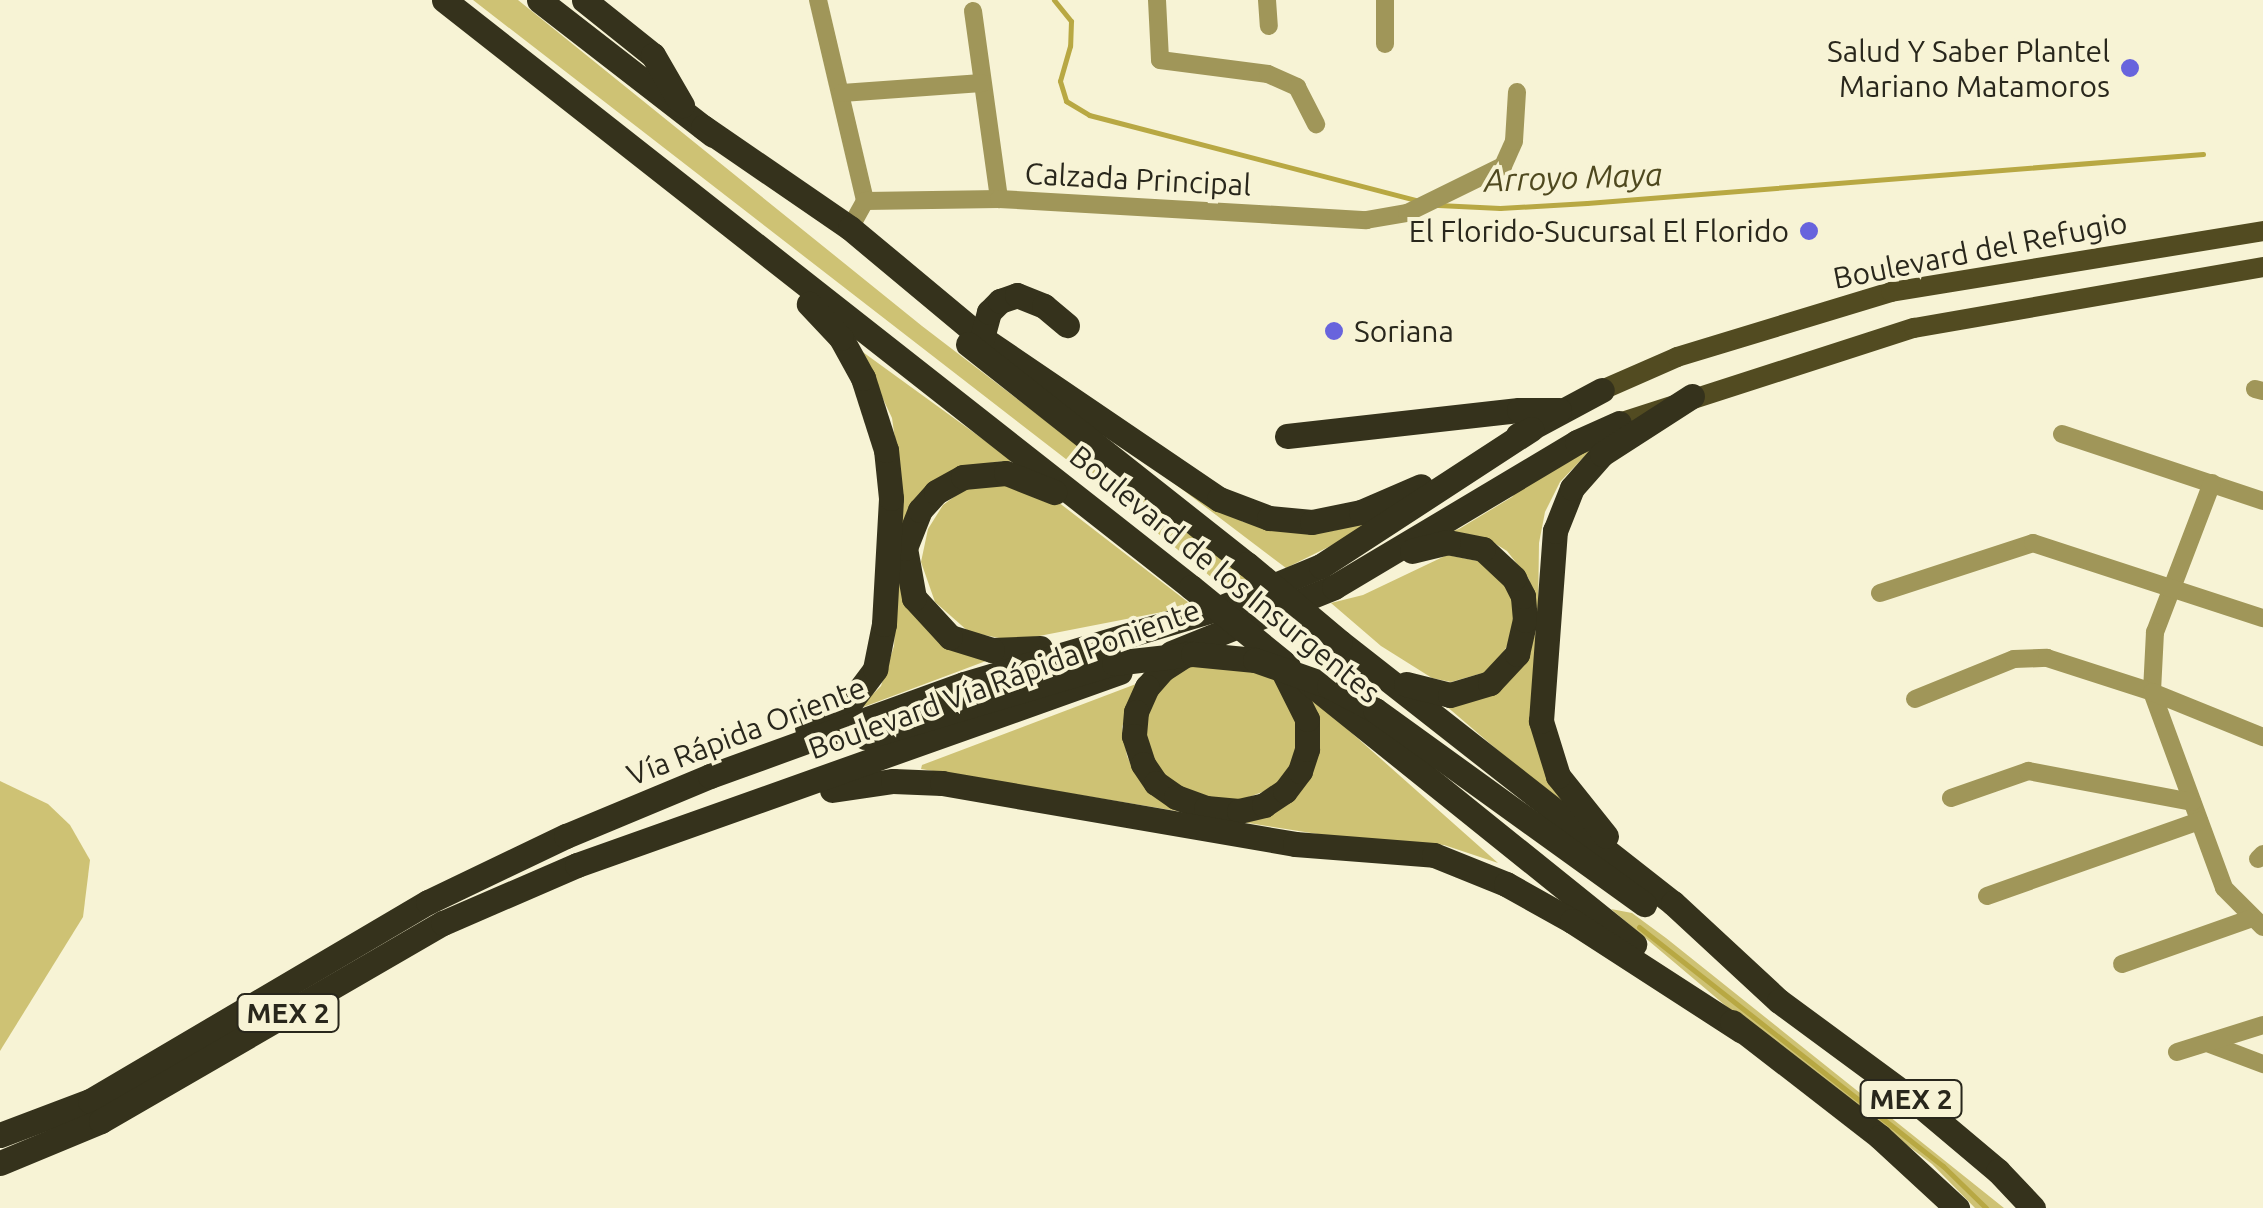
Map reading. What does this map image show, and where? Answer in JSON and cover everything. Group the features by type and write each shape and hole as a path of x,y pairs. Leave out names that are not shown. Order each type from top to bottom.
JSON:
{"highway":[{"name":"Boulevard de los Insurgentes","path":"444,0 1191,586 1258,642 1298,682 1880,1137 1957,1208"},
{"name":"Boulevard de los Insurgentes","path":"539,0 695,120 1340,642 1673,903 1779,1000 1916,1102 2033,1208"},
{"path":"584,0 654,55 695,120 850,228 982,338 1218,499 1280,520 1312,522 1362,512 1602,390"},
{"path":"672,180 841,338 878,418 890,483 882,642 869,681 838,711 710,776"},
{"path":"982,338 988,312 1000,300 1016,295 1044,306 1067,325"},
{"path":"1673,903 1604,834 1558,776 1544,737 1541,705 1552,547 1564,502 1602,454 1692,396"},
{"path":"1287,436 1519,410 1564,410"},
{"name":"Boulevard Vía Rápida Poniente","path":"723,816 1303,602 1383,560 1577,442 1619,423"},
{"name":"Vía Rápida Oriente","path":"0,1136 90,1101 428,902 566,836 710,776 996,673 1222,608 1321,566 1531,428"},
{"path":"1090,645 992,650 950,638 914,598 905,548 912,522 932,496 954,480 978,473 1019,476 1095,511"},
{"path":"1370,664 1418,690 1464,694 1502,675 1517,654 1524,635 1520,589 1501,562 1484,549 1448,542 1383,560"},
{"path":"1224,634 1162,670 1140,700 1136,744 1147,771 1163,789 1190,804 1232,812 1255,808 1279,796 1300,771 1307,749 1307,718 1298,682"},
{"path":"566,836 865,737 1114,663 1192,654 1256,660 1329,686 1375,710 1779,1000"},
{"path":"723,816 857,785 917,782 1296,844 1434,855 1506,884 1572,921 1742,1031"},
{"name":"MEX 2","path":"0,1163 100,1121 443,924 577,865 723,816"}],"main road":[{"name":"Boulevard del Refugio","path":"1602,390 1677,356 1891,292 2263,231"},
{"path":"1619,423 1692,396 1914,328 2263,267"},
{"path":"2220,272 2263,278"}],"street":[{"path":"818,0 865,200 850,228"},
{"path":"1156,0 1160,60 1268,74 1297,87 1316,124"},
{"path":"1267,0 1269,26"},
{"path":"1384,44 1385,0"},
{"path":"972,11 999,199"},
{"path":"842,94 982,83"},
{"name":"Calzada Principal","path":"865,200 999,199 1366,220 1407,213 1504,166 1514,141 1517,92"},
{"path":"2062,434 2263,501"},
{"path":"2122,964 2256,923 2224,888 2152,692 2154,632 2212,482"},
{"path":"1880,593 2034,544 2263,618"},
{"path":"1915,699 2014,659 2047,658 2152,692 2263,737"},
{"path":"1951,798 2028,771 2192,802"},
{"path":"1987,896 2199,821"},
{"path":"2178,1052 2263,1024"},
{"path":"2210,1044 2263,1064"}],"shaded area":[{"path":"473,0 518,0 922,326 1256,582 1228,591 1093,480"},
{"path":"860,350 1013,461 994,462 933,487 905,585 994,658 858,709 881,686 894,646 902,489 892,418"},
{"path":"1600,440 1560,482 1545,512 1539,543 1538,613 1529,579 1507,551 1491,541 1431,538 1459,529 1512,497 1528,478"},
{"path":"1125,446 1243,522 1332,531 1395,514 1286,568"},
{"path":"988,478 1049,495 1193,606 1014,641 969,632 935,602 921,562 928,529 943,505 970,485"},
{"path":"1447,555 1488,563 1511,585 1517,629 1493,670 1451,682 1432,678 1381,646 1331,603 1363,595"},
{"path":"1537,627 1532,697 1585,825 1438,699 1532,644"},
{"path":"1190,664 1264,671 1291,692 1301,748 1276,787 1235,802 1188,795 1152,764 1143,718 1154,691"},
{"path":"1136,684 1122,727 1127,756 1133,769 1195,814 921,769 922,765"},
{"path":"1309,695 1498,863 1444,845 1324,835 1223,819 1242,819 1319,751 1318,720"},
{"path":"0,781 48,804 70,825 90,860 83,917 0,1051"},
{"path":"1611,909 1632,913 1666,938 2004,1208 1975,1208 1932,1164 1758,1033"}],"waterway":[{"name":"Arroyo Maya","path":"1054,0 1071,21 1070,46 1060,81 1066,101 1089,115 1418,201"},
{"name":"Arroyo Maya","path":"1438,205 1500,208 1587,203 2203,154"},
{"path":"1639,927 1943,1166 1986,1208"}],"place":[{"name":"Salud Y Saber Plantel Mariano Matamoros","path":"2130,68"},
{"name":"El Florido-Sucursal El Florido","path":"1809,231"},
{"name":"Soriana","path":"1334,331"}]}
